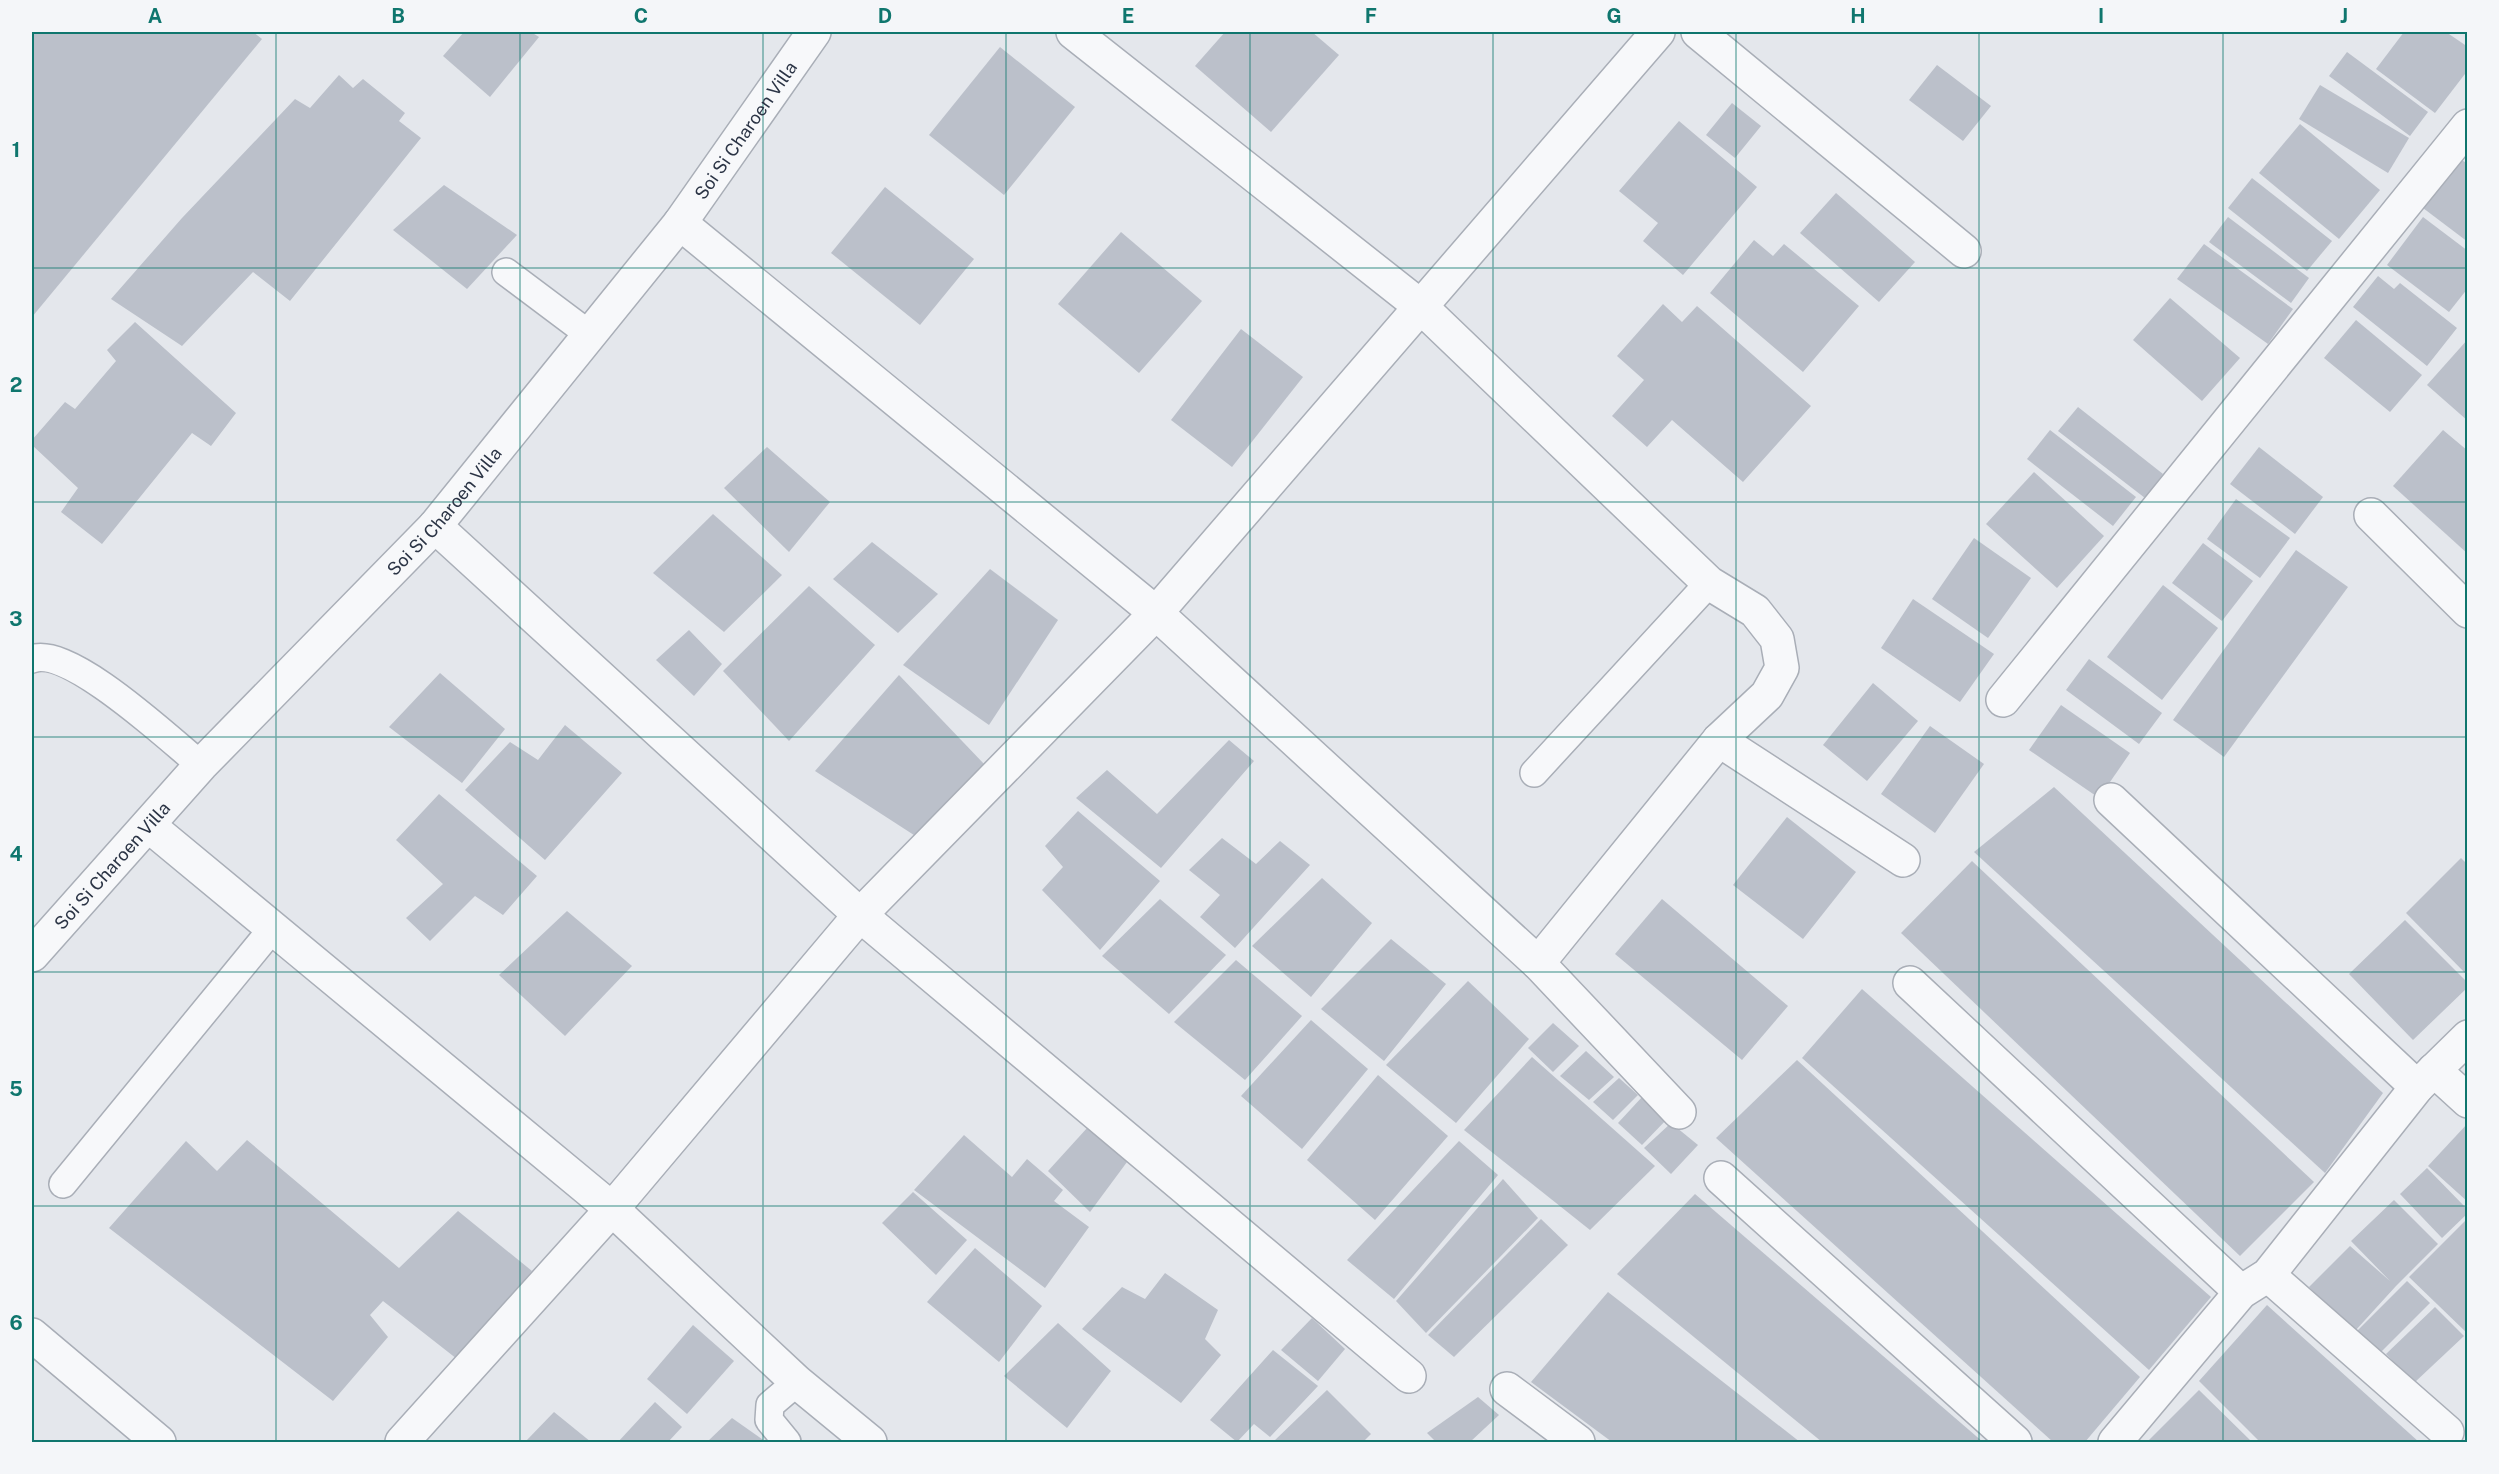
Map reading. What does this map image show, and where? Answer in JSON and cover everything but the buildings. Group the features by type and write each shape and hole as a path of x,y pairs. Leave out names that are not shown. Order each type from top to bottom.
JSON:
{"street":[{"name":"Soi Si Charoen Villa","path":"32,955 201,765 435,526 680,223 814,32"},
{"path":"1073,32 1420,306 1709,583 1755,611 1778,639 1782,668 1767,695 1719,740 1538,963"},
{"path":"402,1443 612,1209 860,915 1156,613 1658,32"},
{"path":"1698,32 1964,251"},
{"path":"2003,700 2468,126"},
{"path":"680,223 1156,613 1538,963 1679,1112"},
{"path":"2371,515 2468,611"},
{"path":"435,526 860,915 1409,1376"},
{"path":"1719,740 1903,860"},
{"path":"2111,800 2426,1079 2468,1101"},
{"path":"148,825 612,1209 797,1382 870,1443"},
{"path":"1910,984 2254,1283 2447,1431"},
{"path":"2115,1443 2426,1079 2468,1037"},
{"path":"1720,1178 2015,1443"},
{"path":"32,1335 159,1443"},
{"path":"1508,1389 1578,1443"}],"lane":[{"path":"506,272 590,335"},
{"path":"1534,773 1709,583"},
{"path":"32,659 39,656 59,660 100,682 201,765"},
{"path":"63,1184 273,928"},
{"path":"787,1443 769,1420 770,1405 797,1382"}]}
